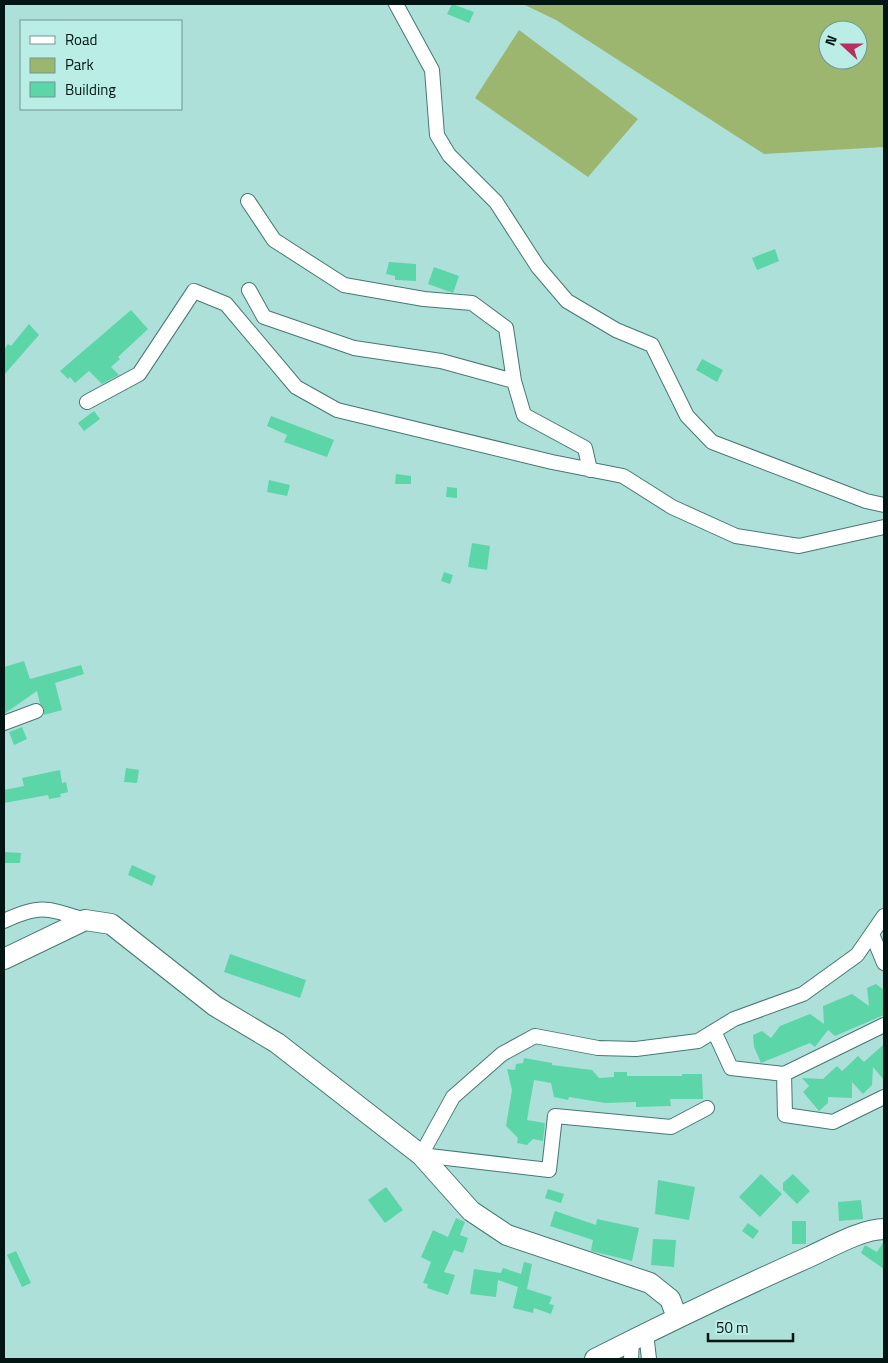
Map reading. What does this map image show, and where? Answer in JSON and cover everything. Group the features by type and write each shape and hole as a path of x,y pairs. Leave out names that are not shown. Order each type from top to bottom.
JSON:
{"main road":[{"path":"4,959 85,920 111,924 215,1006 277,1043 421,1155 471,1212 507,1235 650,1283 670,1298 677,1317"},
{"path":"595,1359 636,1344 677,1317 853,1238 883,1228"}],"street":[{"path":"396,4 432,70 437,135 449,154 496,202 538,267 567,301 616,330 652,345 687,416 712,442 866,501 884,504"},
{"path":"248,201 274,240 344,285 424,299 472,303 506,328 514,381 524,414 585,448 590,470"},
{"path":"249,290 264,317 354,348 441,361 514,381"},
{"path":"87,402 139,374 194,292 226,304 296,387 337,410 590,470 623,476 672,507 736,536 799,546 884,527"},
{"path":"4,724 36,710"},
{"path":"4,921 27,910 48,908 85,920"},
{"path":"707,1108 671,1127 554,1116 549,1170 421,1155 453,1097 502,1054 534,1036 598,1048 636,1049 698,1041 734,1019 804,994 858,955 884,916"},
{"path":"872,934 884,963"},
{"path":"714,1031 731,1068 784,1074 884,1025"},
{"path":"784,1074 785,1115 833,1122 884,1097"},
{"path":"636,1344 649,1359"}],"green space":[{"path":"523,4 884,4 884,147 764,154 556,20"},
{"path":"519,30 638,119 588,177 475,98"}],"building":[{"path":"452,4 474,12 469,23 447,14"},
{"path":"775,249 779,261 757,270 752,258"},
{"path":"389,262 416,264 416,281 395,280 395,276 386,274"},
{"path":"434,267 459,276 453,293 428,284"},
{"path":"131,310 148,329 118,357 120,359 111,367 119,375 102,384 89,371 75,383 70,377 68,379 60,371"},
{"path":"29,324 39,335 4,375 4,350 8,344 11,346"},
{"path":"702,359 723,370 717,382 696,370"},
{"path":"94,411 100,419 84,431 78,423"},
{"path":"271,416 334,440 327,457 284,442 287,435 267,426"},
{"path":"396,474 411,476 411,484 395,484"},
{"path":"269,480 290,485 287,496 267,492"},
{"path":"447,487 457,488 457,498 446,497"},
{"path":"472,543 490,546 487,570 468,567"},
{"path":"444,572 453,575 450,584 441,581"},
{"path":"24,661 30,679 81,665 84,674 55,683 62,710 44,715 44,708 40,704 37,691 4,714 4,667"},
{"path":"22,727 27,739 14,745 9,732"},
{"path":"126,768 139,770 137,783 124,782"},
{"path":"60,770 62,783 66,782 68,792 60,794 61,797 49,799 48,795 4,803 4,790 24,786 22,778"},
{"path":"4,852 21,853 20,863 4,863"},
{"path":"132,865 156,876 152,886 128,875"},
{"path":"230,954 306,980 300,998 224,972"},
{"path":"876,984 884,990 884,1015 835,1036 828,1030 815,1047 810,1043 761,1063 754,1047 753,1035 762,1031 771,1038 780,1026 810,1014 824,1024 823,1006 852,994 869,1006 867,988"},
{"path":"884,1044 884,1080 873,1067 872,1085 863,1094 852,1082 852,1098 828,1097 828,1103 819,1111 803,1092 809,1086 802,1078 823,1079 837,1066 842,1071 858,1056 864,1062"},
{"path":"524,1058 552,1063 552,1065 592,1070 599,1078 614,1077 614,1072 627,1072 627,1076 702,1074 703,1099 670,1099 671,1106 636,1107 636,1102 605,1103 569,1097 568,1100 554,1097 551,1083 534,1080 527,1120 545,1123 543,1141 533,1139 527,1145 517,1143 518,1138 506,1126 512,1090 507,1069 515,1070 516,1064 523,1063"},
{"path":"761,1174 782,1194 760,1217 739,1197"},
{"path":"793,1174 810,1191 797,1204 783,1190 783,1183"},
{"path":"658,1180 695,1187 689,1220 655,1214"},
{"path":"386,1187 403,1210 385,1223 368,1200"},
{"path":"548,1189 564,1194 561,1203 545,1198"},
{"path":"861,1200 863,1219 839,1221 838,1202"},
{"path":"555,1211 596,1225 597,1219 639,1228 632,1261 591,1251 593,1240 550,1226"},
{"path":"456,1218 465,1222 460,1235 468,1238 463,1253 454,1250 444,1272 455,1275 448,1295 427,1288 428,1284 423,1283 431,1262 421,1257 433,1230 448,1237"},
{"path":"792,1221 806,1221 806,1244 792,1244"},
{"path":"748,1223 759,1231 753,1239 742,1231"},
{"path":"653,1239 676,1240 674,1267 651,1265"},
{"path":"884,1241 884,1269 861,1253 865,1245 877,1252"},
{"path":"16,1251 31,1283 22,1287 7,1255"},
{"path":"524,1262 532,1264 527,1289 552,1297 549,1304 554,1305 551,1314 534,1308 533,1313 513,1308 518,1287 498,1280 496,1297 470,1294 474,1269 501,1273 503,1268 521,1274"}]}
